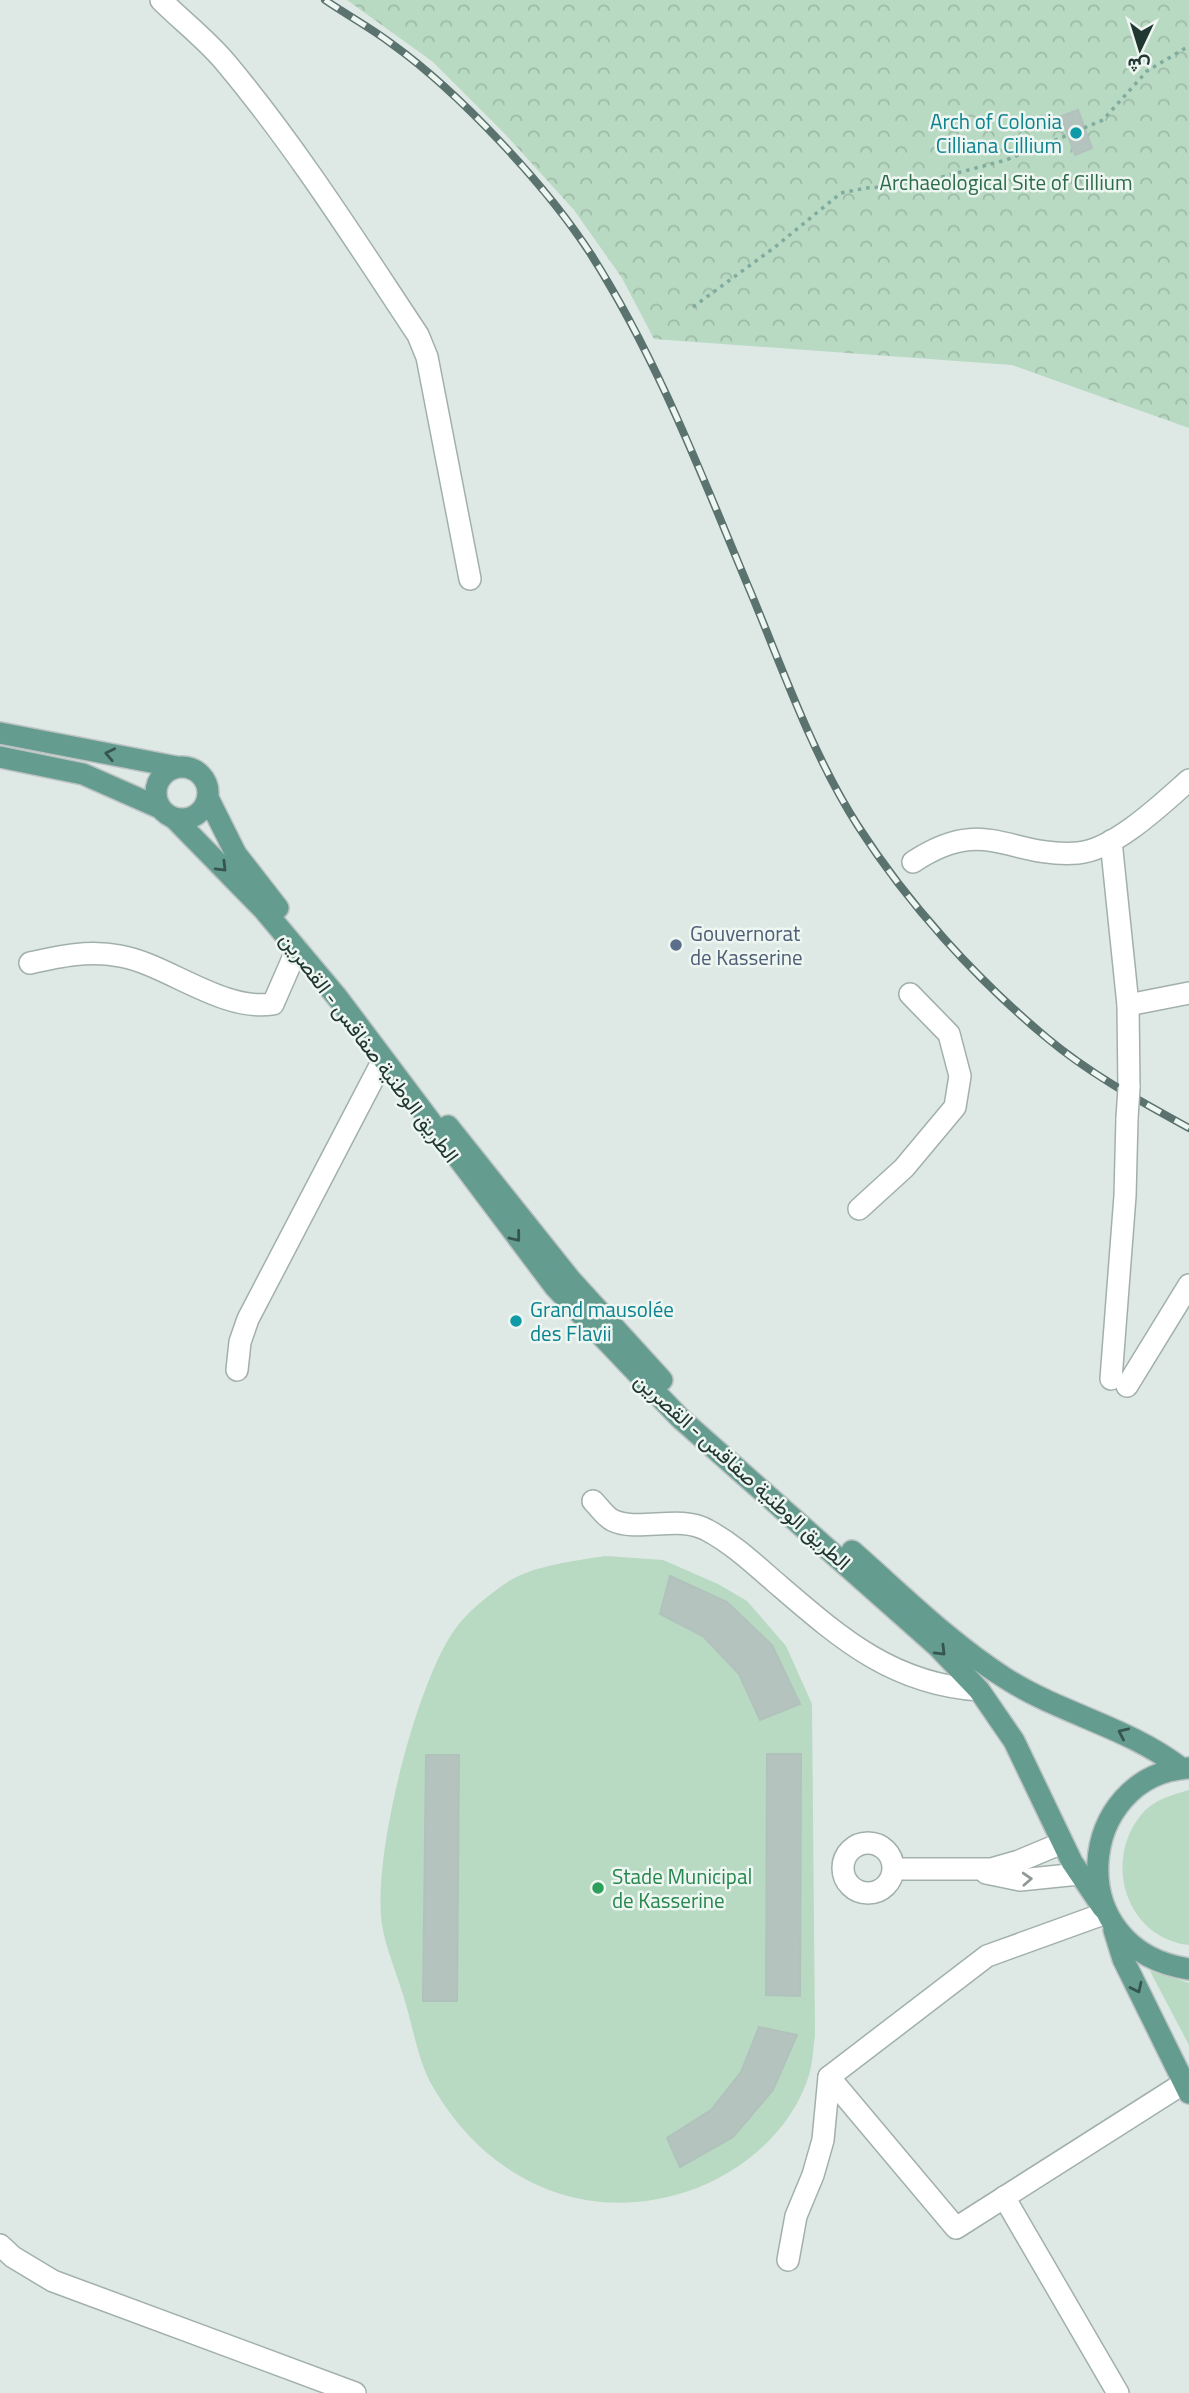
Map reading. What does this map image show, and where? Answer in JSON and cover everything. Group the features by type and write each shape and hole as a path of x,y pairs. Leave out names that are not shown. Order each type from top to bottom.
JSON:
{"main road":[{"path":"0,733 177,767 185,766 201,774 209,789 205,806 192,817 167,813 156,800 158,783 162,776 177,767"},
{"name":"الطريق الوطنية صفاقس - القصرين","path":"0,757 83,774 167,813 264,911 383,1060 555,1287 680,1418 938,1647 979,1690 1014,1741 1062,1843 1107,1915"},
{"name":"الطريق الوطنية صفاقس - القصرين","path":"208,798 236,854 253,876 570,1279 653,1371 706,1423 913,1605 994,1670 1034,1694 1157,1749 1186,1767"},
{"path":"1186,1767 1152,1778 1127,1795 1110,1819 1100,1848 1098,1878 1122,1959 1186,2088"},
{"path":"1107,1915 1136,1950 1166,1965 1189,1969"}],"street":[{"path":"160,0 225,61 239,79 316,182 418,335 427,357 470,579"},
{"path":"913,862 935,847 965,838 1080,853 1111,841 1189,780"},
{"path":"1111,841 1128,1005 1129,1088 1119,1383 1189,1285"},
{"path":"30,963 85,952 123,956 197,988 258,1006 273,1004 297,949"},
{"path":"1128,1005 1189,993"},
{"path":"859,1209 904,1168 955,1107 960,1076 949,1034 910,994"},
{"path":"237,1370 240,1342 248,1319 383,1060"},
{"path":"593,1502 612,1520 631,1524 663,1521 700,1526 731,1542 818,1618 879,1664 910,1678 946,1688 979,1690"},
{"path":"894,1869 977,1869 1005,1866 1062,1843"},
{"path":"977,1869 1020,1880 1079,1874"},
{"path":"788,2260 796,2216 813,2175 823,2140 829,2077 987,1956 1107,1915"},
{"path":"829,2077 956,2228 1186,2088"},
{"path":"1004,2197 1118,2393"},
{"path":"0,2245 13,2257 53,2281 355,2393"}],"path":[{"path":"1084,128 1103,120 1147,71 1189,46"},
{"path":"693,307 775,247 841,193 866,188 912,185 1006,160 1068,135"}],"green space":[{"name":"Archaeological Site of Cillium","path":"347,0 1189,0 1189,428 1012,365 654,339 622,278 574,210 505,134 433,62"},
{"name":"Stade Municipal de Kasserine","path":"605,1556 663,1560 718,1584 747,1601 786,1646 812,1704 815,2035 810,2070 802,2094 779,2129 750,2158 733,2170 697,2188 658,2199 619,2203 582,2199 546,2189 513,2172 483,2149 456,2121 433,2087 420,2055 384,1934 381,1895 390,1817 411,1731 424,1692 453,1632 479,1604 509,1581 556,1564"},
{"path":"1189,1790 1189,1945 1167,1939 1150,1928 1136,1913 1127,1895 1123,1875 1124,1854 1130,1834 1141,1815 1157,1802"},
{"path":"1150,1971 1189,1983 1189,2045"}],"building":[{"path":"1078,110 1092,148 1075,155 1061,116"},
{"path":"670,1576 727,1602 772,1645 800,1704 760,1720 739,1674 703,1636 660,1614"},
{"path":"767,1754 801,1754 800,1996 766,1995"},
{"path":"426,1755 459,1755 457,2001 423,2001"},
{"path":"759,2027 797,2035 773,2090 733,2137 680,2167 667,2138 711,2110 741,2072"}],"railway":[{"path":"325,0 376,32 418,64 473,114 527,171 574,229 592,256 638,337 679,422 800,712 827,770 858,826 898,884 944,939 994,991 1047,1038 1098,1075 1189,1128"}],"place":[{"name":"Arch of Colonia Cilliana Cillium","path":"1076,133"},
{"name":"Gouvernorat de Kasserine","path":"676,945"},
{"name":"Grand mausolée des Flavii","path":"516,1321"},
{"name":"Stade Municipal de Kasserine","path":"598,1888"}]}
